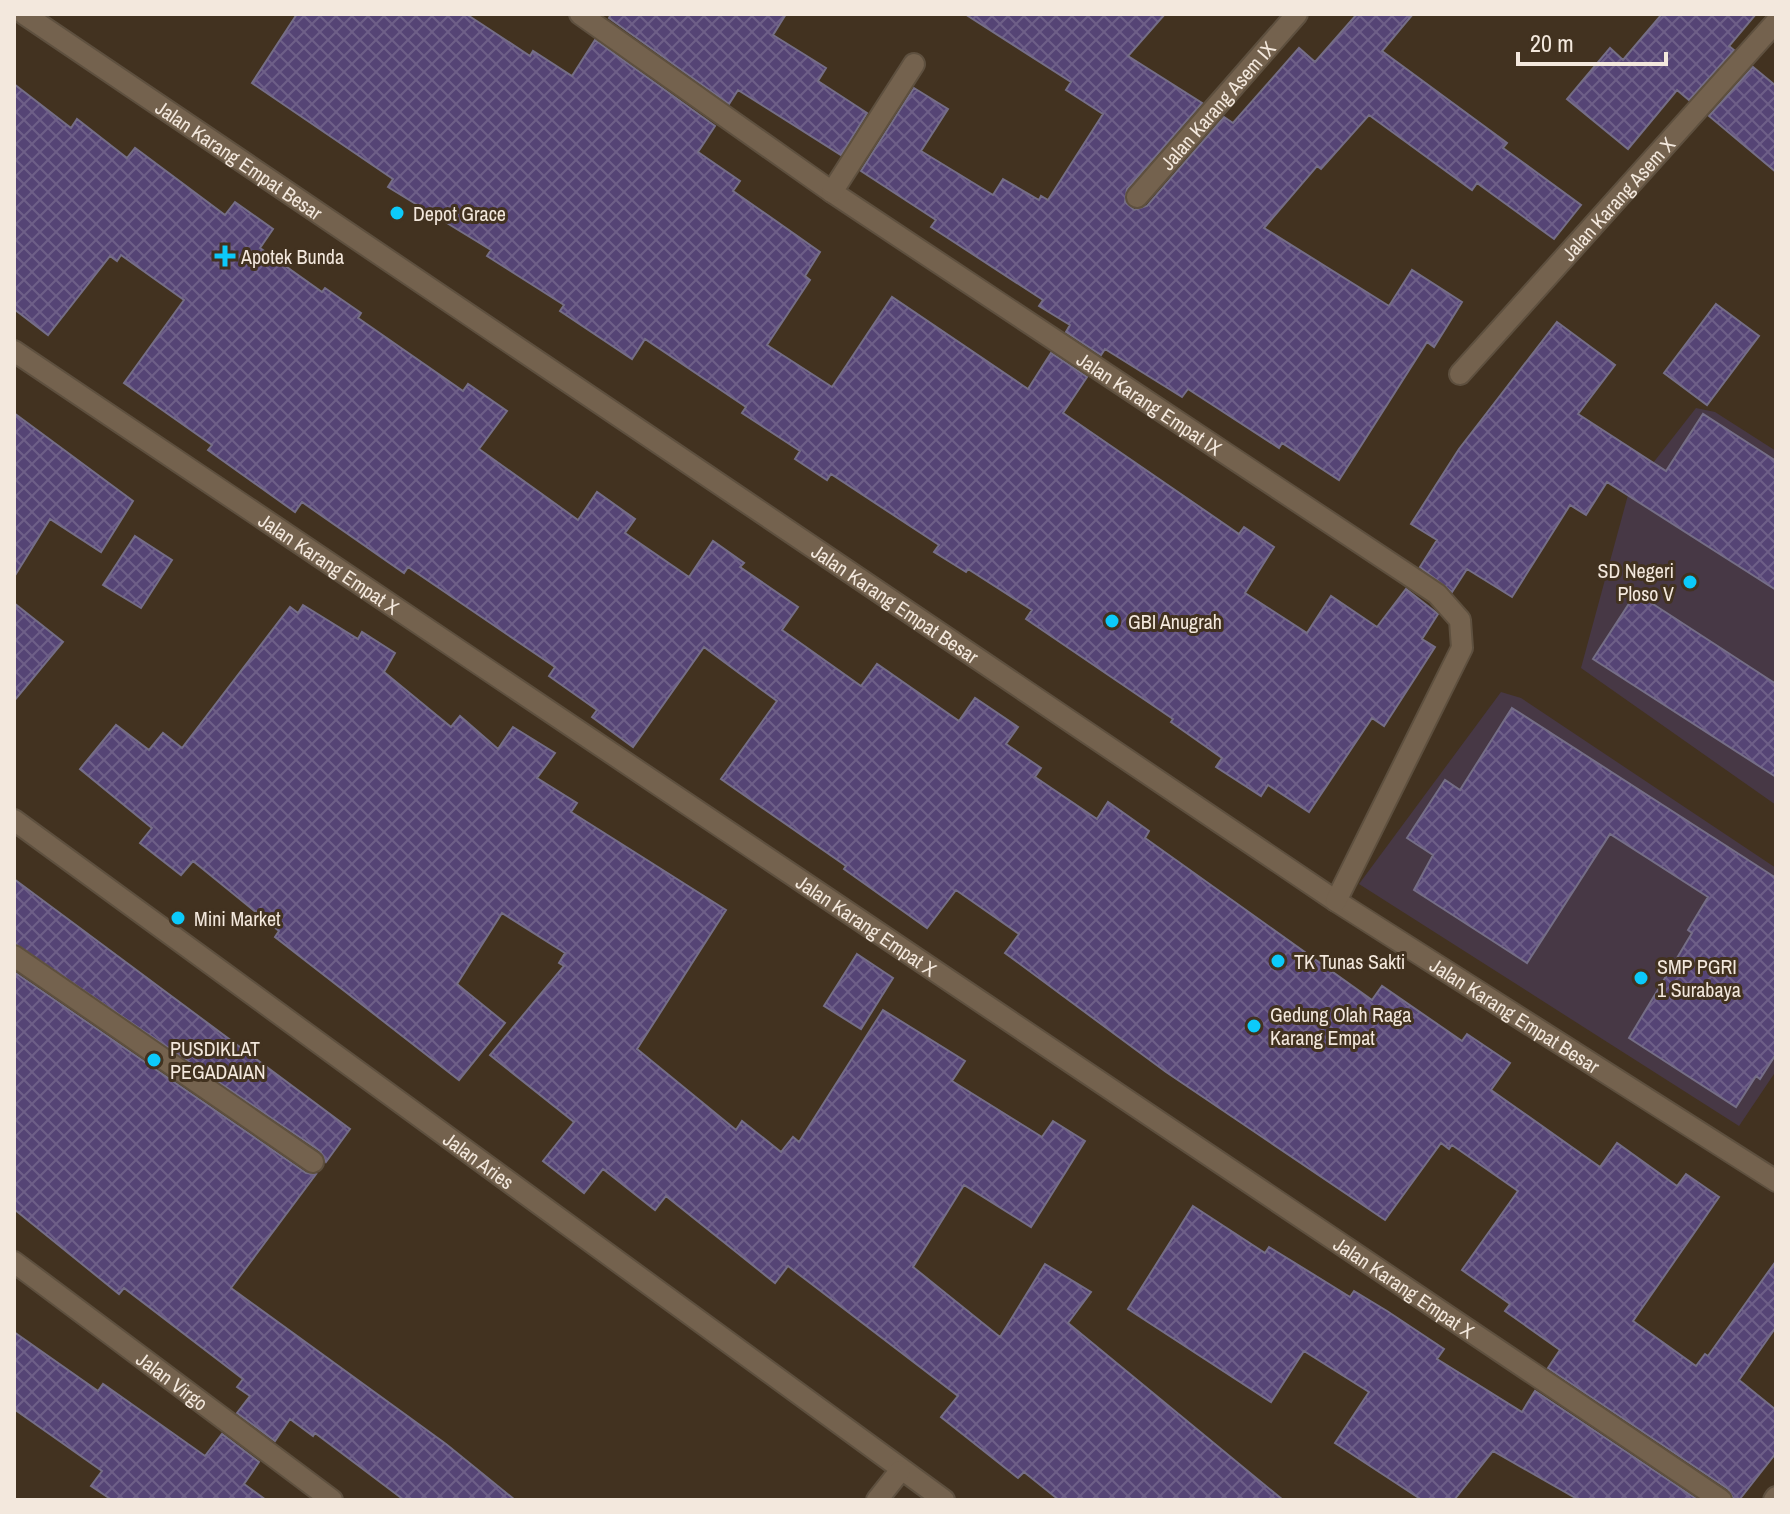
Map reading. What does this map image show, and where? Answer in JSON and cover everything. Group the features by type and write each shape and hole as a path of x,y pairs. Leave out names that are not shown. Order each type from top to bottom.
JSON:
{"street":[{"name":"Jalan Karang Empat Besar","path":"24,14 1336,901 1776,1181"},
{"name":"Jalan Karang Empat IX","path":"580,14 832,192 1437,594 1460,620 1462,648 1336,901"},
{"name":"Jalan Karang Asem IX","path":"1137,197 1297,14"},
{"name":"Jalan Karang Asem X","path":"1460,374 1776,22"},
{"path":"832,192 914,64"},
{"name":"Jalan Karang Empat X","path":"14,351 1721,1500"},
{"name":"Jalan Aries","path":"14,820 900,1471 944,1500"},
{"path":"14,956 313,1162"},
{"name":"Jalan Virgo","path":"14,1262 332,1500"},
{"path":"877,1500 900,1471"}],"shaded area":[{"name":"SD Negeri Ploso V","path":"1696,408 1715,412 1776,451 1776,805 1581,668 1628,495"},
{"name":"SMP PGRI 1 Surabaya","path":"1501,692 1521,698 1776,868 1776,1071 1739,1126 1359,884"}],"building":[{"path":"297,14 466,14 530,56 533,51 572,76 595,40 715,126 698,152 740,181 733,191 820,252 805,276 810,280 767,345 832,387 892,297 1028,389 1051,353 1087,377 1063,413 1239,534 1244,527 1274,547 1245,593 1307,633 1331,596 1377,627 1406,589 1438,614 1422,639 1435,647 1384,726 1372,718 1309,812 1268,785 1261,796 1216,767 1222,758 1171,722 1173,719 1026,619 1032,610 968,569 966,572 934,552 939,545 831,474 827,480 795,459 800,451 742,413 746,407 645,339 632,359 560,311 564,305 487,256 491,250 388,187 393,179 252,83"},
{"path":"611,14 786,14 773,35 826,68 818,81 867,113 841,155 738,90 729,104 609,18"},
{"path":"965,14 1165,14 1128,56 1202,103 1127,189 1125,202 1134,210 1147,206 1224,117 1233,123 1299,48 1315,62 1357,14 1413,14 1382,51 1507,143 1503,148 1581,205 1554,239 1477,183 1472,190 1369,115 1321,169 1317,166 1264,228 1389,306 1412,270 1462,302 1434,347 1427,342 1339,480 1282,443 1279,448 1188,389 1182,397 1105,349 1101,355 1066,332 1070,325 1039,306 1043,300 931,227 936,220 861,171 914,88 948,109 921,151 993,195 1003,179 1039,200 1041,196 1048,200 1103,114 1066,90 1071,82"},
{"path":"1662,14 1756,14 1729,46 1734,50 1689,100 1677,90 1628,149 1567,99 1610,48 1623,60"},
{"path":"1753,67 1776,86 1776,172 1709,116"},
{"path":"14,84 71,128 77,119 127,158 135,148 225,215 235,202 273,229 260,248 322,292 325,288 361,313 358,318 463,391 468,384 507,411 479,449 578,520 597,492 635,519 625,533 689,577 713,541 744,563 740,567 798,607 782,630 861,686 877,664 959,721 975,698 1018,727 1006,744 1041,768 1035,777 1097,819 1108,802 1149,831 1145,838 1372,1000 1382,986 1462,1041 1467,1034 1510,1063 1491,1090 1600,1167 1617,1143 1677,1186 1686,1174 1719,1197 1633,1321 1696,1366 1705,1354 1708,1356 1776,1261 1776,1327 1739,1380 1776,1410 1776,1453 1739,1500 1734,1500 1728,1489 1548,1368 1560,1350 1505,1311 1510,1304 1462,1270 1518,1191 1452,1145 1449,1149 1441,1143 1385,1220 1166,1072 1005,953 1019,934 956,890 927,928 844,869 846,866 721,779 777,701 704,647 633,747 592,717 597,710 549,676 555,667 408,567 404,573 302,502 295,512 208,450 212,445 124,383 184,300 121,255 117,261 110,256 48,335 14,309"},
{"path":"1716,304 1759,336 1707,405 1664,373"},
{"path":"1557,322 1615,365 1578,414 1666,471 1703,414 1776,461 1776,590 1607,482 1586,515 1570,505 1512,597 1467,569 1452,592 1420,567 1437,540 1411,524 1459,449"},
{"path":"14,413 133,501 101,552 50,519 14,577"},
{"path":"135,536 172,560 141,608 103,585"},
{"path":"1636,593 1776,684 1776,777 1593,659"},
{"path":"14,603 63,642 14,701"},
{"path":"303,605 358,639 362,632 395,653 384,672 451,727 460,716 498,749 513,727 555,753 537,778 577,803 571,812 726,910 637,1049 736,1130 742,1121 781,1152 793,1137 799,1142 883,1010 965,1061 952,1081 1042,1137 1053,1121 1085,1141 1031,1227 964,1185 913,1267 1000,1337 1045,1264 1091,1292 1068,1323 1283,1500 1059,1500 1024,1472 1018,1478 941,1417 958,1396 788,1266 775,1283 666,1196 655,1210 603,1169 584,1193 543,1161 574,1122 490,1055 564,966 559,963 565,953 502,913 457,984 505,1023 459,1080 275,937 279,931 193,861 181,875 140,843 152,828 80,769 116,725 149,750 163,733 182,748 290,607 298,613"},
{"name":"SMP PGRI 1 Surabaya","path":"1512,708 1776,878 1776,1054 1760,1079 1756,1076 1736,1107 1629,1038 1692,933 1688,930 1708,897 1610,834 1527,963 1414,890 1433,855 1407,838 1445,780 1460,790"},
{"path":"14,879 350,1129 326,1162 320,1151 14,943"},
{"path":"857,954 893,978 861,1029 824,1006"},
{"path":"14,972 306,1173 316,1174 231,1288 446,1444 515,1500 404,1500 315,1433 313,1436 290,1419 275,1441 237,1413 250,1396 237,1387 243,1379 124,1288 119,1294 14,1209"},
{"path":"1193,1206 1265,1253 1269,1247 1350,1297 1354,1291 1387,1311 1444,1349 1437,1359 1522,1412 1535,1391 1698,1500 1579,1500 1493,1451 1454,1500 1422,1500 1335,1443 1369,1392 1304,1351 1271,1402 1128,1309"},
{"path":"14,1332 98,1391 103,1384 205,1456 222,1434 259,1462 244,1484 266,1500 112,1500 91,1486 102,1471 14,1409"}],"place":[{"name":"Depot Grace","path":"397,213"},
{"name":"Apotek Bunda","path":"225,256"},
{"name":"SD Negeri Ploso V","path":"1690,582"},
{"name":"GBI Anugrah","path":"1112,621"},
{"name":"Mini Market","path":"178,918"},
{"name":"TK Tunas Sakti","path":"1278,961"},
{"name":"SMP PGRI 1 Surabaya","path":"1641,978"},
{"name":"Gedung Olah Raga Karang Empat","path":"1254,1026"},
{"name":"PUSDIKLAT PEGADAIAN","path":"154,1060"}]}
